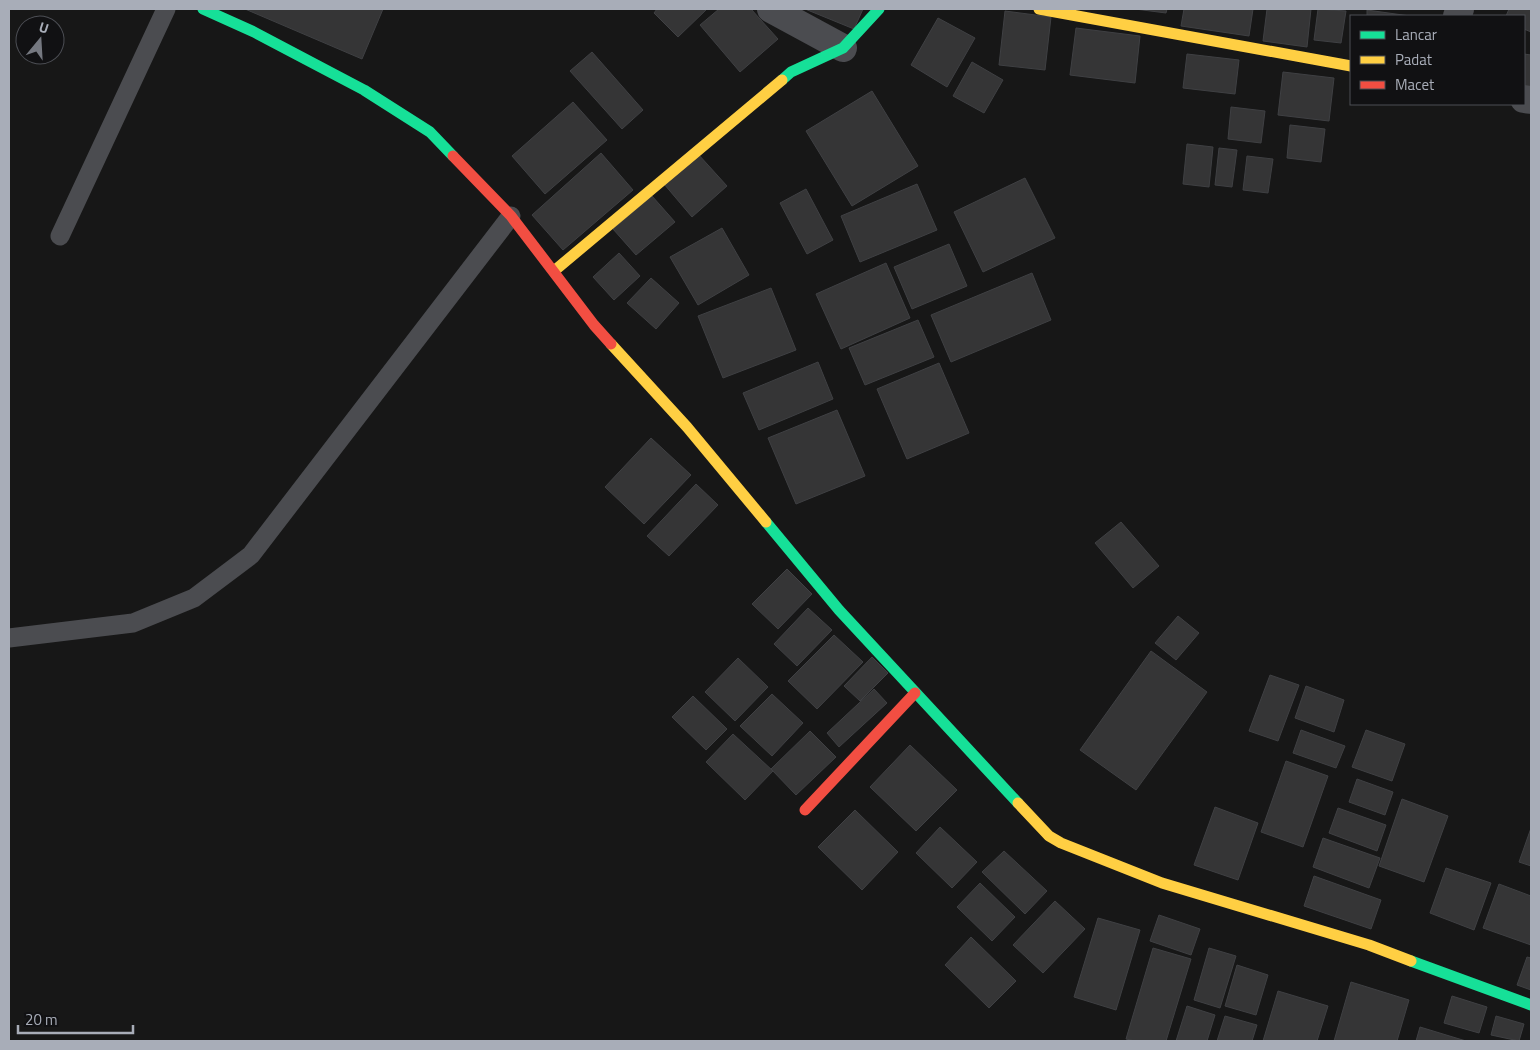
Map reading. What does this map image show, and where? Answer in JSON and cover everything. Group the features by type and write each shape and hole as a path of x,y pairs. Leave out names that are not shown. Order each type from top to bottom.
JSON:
{"street":[{"path":"203,9 254,32 364,90 430,132 511,216 594,325 687,427 839,610 1049,836 1061,843 1162,883 1369,945 1531,1005"},
{"path":"771,9 843,48"},
{"path":"554,271 791,72 843,48 879,9"},
{"path":"1039,9 1350,66"},
{"path":"805,810 916,693"}],"lane":[{"path":"60,236 166,9"},
{"path":"9,638 133,623 194,598 251,555 511,216"}],"building":[{"path":"245,9 383,9 362,59"},
{"path":"657,9 707,9 678,37 654,13"},
{"path":"719,9 751,9 778,39 740,72 700,25"},
{"path":"805,9 863,9 854,29"},
{"path":"1135,9 1167,9 1166,13"},
{"path":"1184,9 1253,9 1249,36 1181,26"},
{"path":"1267,9 1311,9 1307,47 1263,41"},
{"path":"1318,9 1346,11 1341,43 1314,40"},
{"path":"1509,9 1531,9 1531,32 1525,29 1525,15 1506,15"},
{"path":"1367,10 1403,15 1367,15"},
{"path":"1005,11 1051,17 1045,70 999,65"},
{"path":"938,18 975,38 947,87 911,65"},
{"path":"1076,28 1140,36 1135,83 1070,75"},
{"path":"592,52 643,110 622,129 570,71"},
{"path":"1187,54 1239,60 1235,94 1183,88"},
{"path":"1525,54 1531,55 1531,89 1525,88"},
{"path":"972,62 1003,80 984,113 953,96"},
{"path":"1283,72 1334,78 1329,121 1278,115"},
{"path":"872,91 918,166 852,206 806,131"},
{"path":"573,102 607,140 545,194 512,156"},
{"path":"1231,107 1265,111 1261,143 1228,139"},
{"path":"1290,125 1325,129 1321,162 1287,158"},
{"path":"1187,144 1213,147 1209,187 1183,184"},
{"path":"1219,148 1237,150 1232,187 1215,185"},
{"path":"601,153 633,190 563,250 532,215"},
{"path":"698,154 727,186 692,217 664,184"},
{"path":"1247,156 1273,159 1268,193 1243,190"},
{"path":"1025,178 1055,238 983,272 954,212"},
{"path":"917,184 937,230 860,262 841,216"},
{"path":"806,189 833,240 807,254 780,203"},
{"path":"652,196 675,222 636,255 613,229"},
{"path":"722,228 749,275 698,305 670,257"},
{"path":"949,244 967,286 912,309 894,267"},
{"path":"619,253 640,276 614,300 593,277"},
{"path":"886,263 910,318 841,349 816,294"},
{"path":"1032,273 1051,320 951,362 931,315"},
{"path":"651,278 679,303 656,329 627,303"},
{"path":"771,288 796,350 723,378 698,316"},
{"path":"918,320 934,357 865,385 849,348"},
{"path":"818,362 833,399 759,430 743,393"},
{"path":"939,363 969,433 907,459 877,389"},
{"path":"837,410 865,476 796,504 768,438"},
{"path":"651,438 691,475 644,524 605,487"},
{"path":"696,484 718,505 669,556 647,536"},
{"path":"1121,522 1159,566 1133,588 1095,543"},
{"path":"787,569 812,594 778,629 752,604"},
{"path":"808,608 832,630 797,666 774,644"},
{"path":"1178,616 1199,633 1176,660 1155,643"},
{"path":"834,635 863,662 817,709 788,681"},
{"path":"1151,651 1207,692 1136,790 1080,750"},
{"path":"872,657 888,673 860,701 844,686"},
{"path":"738,658 768,687 735,721 705,692"},
{"path":"1270,675 1299,685 1278,741 1249,731"},
{"path":"1306,686 1344,700 1334,732 1295,718"},
{"path":"874,689 887,703 839,747 827,733"},
{"path":"772,694 803,723 772,756 740,726"},
{"path":"693,696 727,729 706,750 672,717"},
{"path":"1301,730 1345,746 1336,768 1293,753"},
{"path":"1366,730 1405,744 1392,781 1352,767"},
{"path":"810,731 836,757 796,795 771,769"},
{"path":"733,734 773,771 745,800 706,762"},
{"path":"910,745 957,790 916,831 870,787"},
{"path":"1286,761 1328,776 1303,847 1261,832"},
{"path":"1357,779 1393,792 1385,815 1349,802"},
{"path":"1402,799 1448,816 1424,882 1379,866"},
{"path":"1215,807 1258,823 1238,880 1194,865"},
{"path":"1338,808 1386,825 1377,851 1329,833"},
{"path":"855,810 898,852 862,890 818,847"},
{"path":"940,827 977,862 952,888 916,853"},
{"path":"1531,828 1531,866 1519,862"},
{"path":"1323,838 1380,858 1369,888 1313,867"},
{"path":"1004,851 1047,891 1025,914 982,872"},
{"path":"1446,868 1491,883 1474,930 1430,913"},
{"path":"1314,876 1381,900 1371,929 1304,906"},
{"path":"980,883 1015,917 992,941 957,907"},
{"path":"1499,884 1531,896 1531,945 1483,928"},
{"path":"1055,901 1085,929 1043,973 1013,945"},
{"path":"1159,915 1200,929 1191,955 1150,941"},
{"path":"1098,918 1140,930 1116,1010 1074,997"},
{"path":"971,937 1016,981 989,1008 945,965"},
{"path":"1153,948 1191,959 1166,1041 1135,1041 1126,1039"},
{"path":"1209,948 1236,956 1220,1008 1194,1000"},
{"path":"1527,957 1531,958 1531,990 1517,985"},
{"path":"1237,965 1268,975 1256,1015 1225,1006"},
{"path":"1351,982 1409,1000 1397,1041 1334,1041"},
{"path":"1278,991 1328,1006 1317,1041 1263,1041"},
{"path":"1452,996 1487,1007 1479,1033 1444,1023"},
{"path":"1187,1006 1215,1015 1207,1041 1176,1041"},
{"path":"1225,1016 1257,1025 1252,1041 1217,1041"},
{"path":"1496,1016 1524,1024 1519,1041 1491,1035"},
{"path":"1420,1027 1466,1041 1416,1041"}],"traffic: fast":[{"path":"203,9 254,32 364,90 430,132 453,156"},
{"path":"782,80 791,72 843,48 879,9"},
{"path":"766,522 839,610 1018,803"},
{"path":"1411,961 1531,1005"}],"traffic: slow":[{"path":"1039,9 1350,66"},
{"path":"554,271 782,80"},
{"path":"611,344 687,427 766,522"},
{"path":"1018,803 1049,836 1061,843 1162,883 1369,945 1411,961"}],"traffic: jam":[{"path":"453,156 511,216 594,325 611,344"},
{"path":"805,810 915,693"}]}
